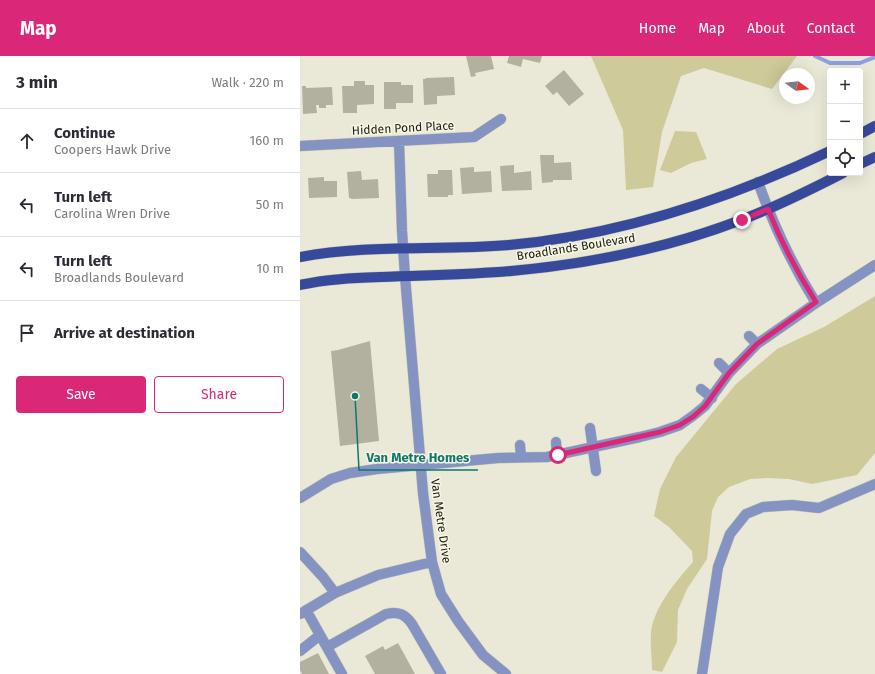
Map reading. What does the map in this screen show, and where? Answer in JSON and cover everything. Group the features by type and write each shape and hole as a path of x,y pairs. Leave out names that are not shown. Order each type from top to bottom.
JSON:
{"main road":[{"path":"863,132 875,126"},
{"name":"Broadlands Boulevard","path":"300,257 354,249 508,245 546,241 578,235 677,212 726,195 791,169 827,152"},
{"path":"863,163 875,157"},
{"name":"Broadlands Boulevard","path":"300,285 348,279 405,276 445,276 512,271 561,265 635,251 696,235 742,220 837,176"}],"street":[{"name":"Hidden Pond Place","path":"300,146 474,137 501,119"},
{"name":"Van Metre Drive","path":"399,141 405,276 424,501 432,562 441,594 458,622 484,655 505,674"},
{"path":"758,182 786,252 816,302"},
{"path":"300,498 331,479 350,473 377,469 498,458 558,455 660,432 680,425 694,416 712,398 729,373 757,344 816,302 875,265"},
{"path":"749,336 757,344"},
{"path":"719,363 729,373"},
{"path":"701,389 712,398"},
{"path":"590,428 596,471"},
{"path":"556,442 558,455"},
{"path":"520,444 521,457"},
{"path":"702,674 718,567 730,534 746,514 763,507 792,505 819,508 875,484"},
{"path":"300,552 324,577 335,593"},
{"path":"342,674 320,635 303,612 335,593 378,575 432,562"},
{"path":"327,647 386,614 394,612 407,617 441,674"},
{"path":"300,651 320,635"}],"shaded area":[{"path":"591,56 797,56 788,68 779,68 779,80 772,89 704,68 681,76 662,132 653,187 626,190 623,130"},
{"path":"675,131 696,132 707,159 691,163 671,173 660,170"},
{"path":"875,296 875,453 857,475 812,484 789,479 750,479 729,487 718,497 712,511 707,559 687,589 678,610 677,642 662,672 652,670 651,633 656,614 667,595 693,562 692,551 669,527 654,516 660,489 676,457 736,384 777,349 824,327"}],"building":[{"path":"466,56 491,56 494,69 475,73 476,76 471,77"},
{"path":"509,56 542,56 540,63 523,59 521,67 507,63"},
{"path":"564,70 584,94 569,106 557,92 553,95 545,86"},
{"path":"454,77 455,95 437,96 437,104 424,105 423,79"},
{"path":"354,81 365,81 365,85 374,85 374,104 357,105 357,113 343,113 342,86 354,86"},
{"path":"384,82 401,82 401,85 413,85 413,103 396,103 396,109 384,109"},
{"path":"302,86 306,86 306,88 332,87 333,105 326,105 326,108 319,108 319,105 316,105 317,113 303,114"},
{"path":"540,155 554,155 554,163 571,162 572,180 553,180 553,182 542,183"},
{"path":"514,165 514,173 531,171 532,190 502,191 500,166"},
{"path":"474,167 474,172 491,171 492,192 462,194 460,168"},
{"path":"438,170 452,170 453,195 448,195 448,197 428,197 427,174 438,174"},
{"path":"361,171 362,180 378,179 379,198 349,198 347,172"},
{"path":"324,177 324,181 337,181 337,197 309,198 308,178"},
{"path":"370,341 379,441 340,446 331,351"},
{"path":"398,643 415,674 375,674 365,656 383,646 385,650"},
{"path":"318,653 329,674 302,674 300,670 300,662"}],"waterway":[{"path":"815,56 830,63 860,63 875,57"}],"place":[{"name":"Van Metre Homes","path":"355,396"}],"route":[{"path":"558,455 660,432 680,425 694,416 705,406 729,373 757,344 816,302 786,252 768,209 742,220"}]}
